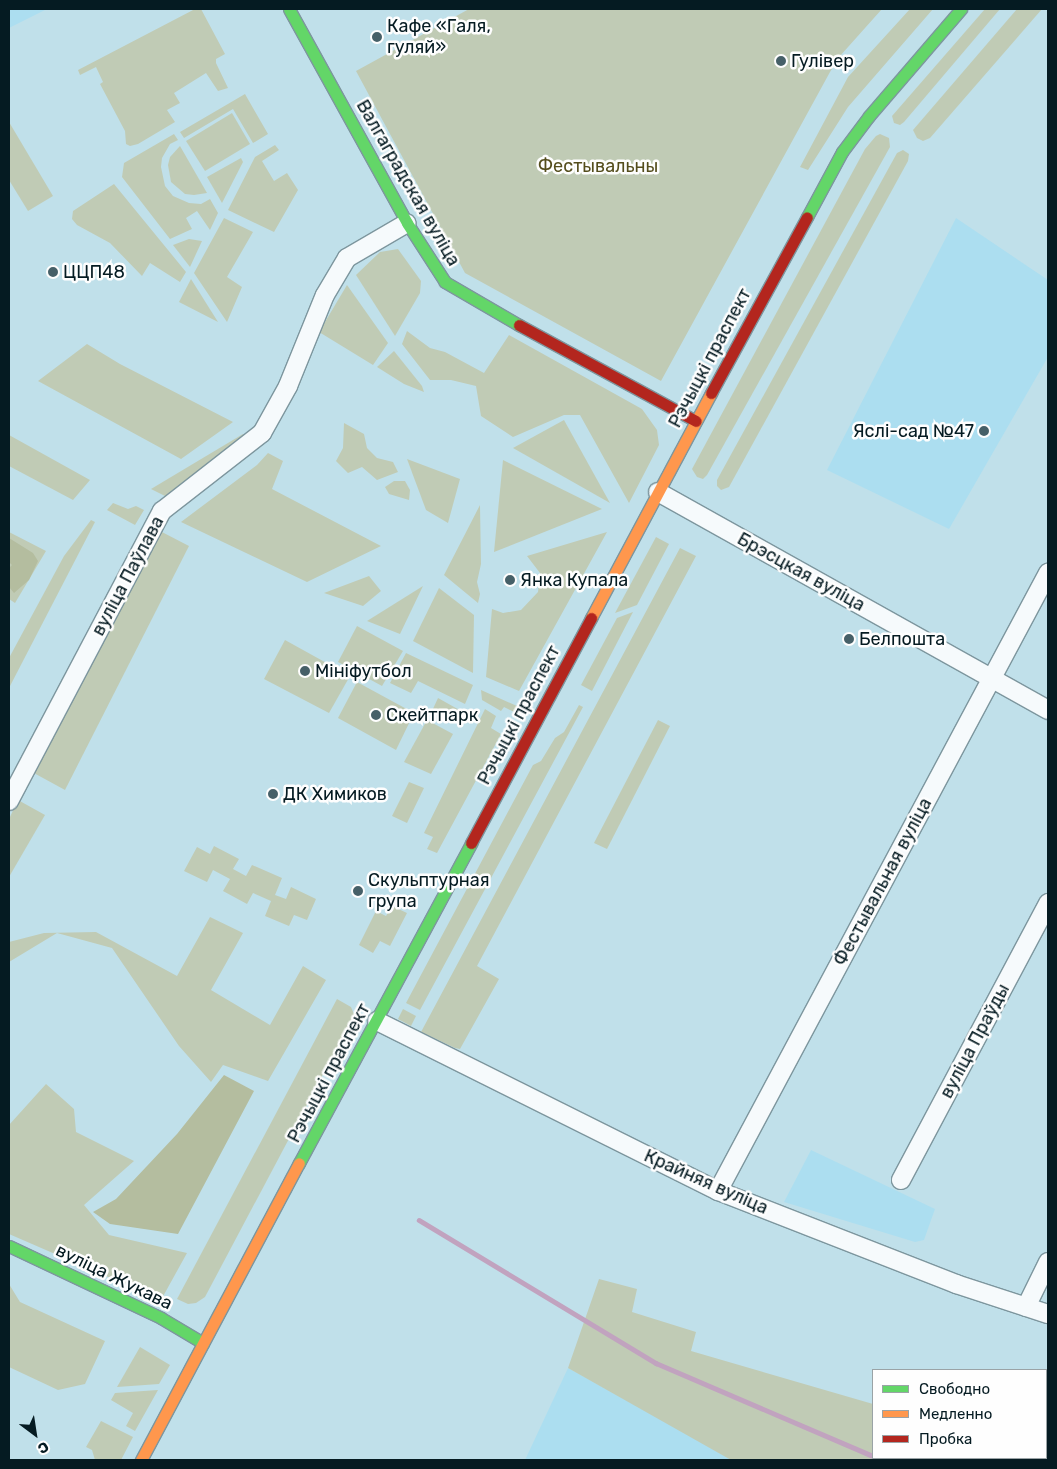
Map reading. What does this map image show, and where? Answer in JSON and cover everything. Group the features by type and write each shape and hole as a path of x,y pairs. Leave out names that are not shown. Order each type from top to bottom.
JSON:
{"main road":[{"name":"Валгаградская вуліца","path":"290,9 408,223 439,274 450,285 649,397 696,421"},
{"name":"Рэчыцкі праспект","path":"141,1460 696,421 842,152 869,116 961,9"},
{"name":"вуліца Жукава","path":"9,1246 161,1318 203,1343"}],"street":[{"name":"вуліца Паўлава","path":"9,801 162,511 262,433 288,386 325,296 347,258 408,223"},
{"name":"Брэсцкая вуліца","path":"658,492 1048,710"},
{"name":"Фестывальная вуліца","path":"718,1191 1048,572"},
{"name":"вуліца Праўды","path":"901,1180 1047,909"},
{"name":"Крайняя вуліца","path":"376,1021 718,1191 956,1284 1048,1314"},
{"path":"1026,1306 1048,1262"}],"shaded area":[{"path":"9,9 47,9 9,28"},
{"path":"956,218 1048,280 1048,357 949,529 827,470"},
{"path":"811,1150 935,1209 924,1240 915,1242 784,1202"},
{"path":"568,1368 694,1438 731,1460 525,1460"}],"green space":[{"path":"195,9 201,9 225,54 216,59 216,63 228,88 218,91 206,73 174,93 180,103 167,110 175,122 138,144 130,146 126,144 125,131 100,84 103,82 96,67 80,75 78,70"},
{"name":"Фестывальны","path":"469,9 882,9 840,56 830,72 661,381 465,273 356,71"},
{"path":"910,9 933,9 848,107 808,170 800,167 848,77"},
{"path":"985,9 1000,9 904,122 900,125 894,123 892,116"},
{"path":"1017,9 1042,9 930,138 923,141 917,138 913,130"},
{"path":"245,94 268,134 253,143 233,109 184,138 180,132"},
{"path":"232,113 250,144 205,171 186,141"},
{"path":"9,122 53,196 28,211 9,180"},
{"path":"174,134 178,140 170,144 162,158 161,167 165,186 173,196 189,203 201,204 210,199 218,213 210,230 197,211 186,218 192,229 170,239 122,177 124,163"},
{"path":"880,134 889,138 890,147 707,475 703,479 697,477 692,469 865,149"},
{"path":"275,145 279,150 262,161 274,181 287,173 298,190 274,232 228,210 255,157"},
{"path":"180,146 207,193 185,194 171,182 168,165 170,157"},
{"path":"903,150 909,154 908,161 729,487 721,490 717,486 717,480 897,153"},
{"path":"241,158 243,162 222,203 207,177"},
{"path":"114,184 186,272 180,282 150,263 142,276 110,243 77,225 72,219 73,211"},
{"path":"224,218 253,232 227,277 242,287 227,322 194,273"},
{"path":"189,239 202,241 190,267 173,245"},
{"path":"398,249 421,281 420,293 395,336 356,275 380,252"},
{"path":"191,279 218,322 179,302"},
{"path":"347,285 388,343 373,365 319,332"},
{"path":"407,331 430,348 445,352 484,373 509,335 642,409 657,430 659,445 629,503 580,415 564,415 513,437 481,416 476,386 451,380 430,380 402,344"},
{"path":"87,344 120,364 233,422 181,459 38,381"},
{"path":"394,351 422,386 424,392 404,384 377,367"},
{"path":"564,420 610,503 513,448"},
{"path":"344,423 364,434 367,448 377,458 393,462 398,472 377,480 362,467 348,473 336,461 343,448"},
{"path":"243,434 247,439 167,497 151,489"},
{"path":"9,435 90,480 73,500 9,466"},
{"path":"268,453 283,461 272,489 381,546 307,582 181,522 257,465"},
{"path":"407,459 460,479 448,523 426,510"},
{"path":"503,460 602,509 494,552"},
{"path":"394,481 405,481 410,490 409,500 389,494 385,487"},
{"path":"113,503 128,509 136,506 144,510 135,525 107,510"},
{"path":"480,505 481,564 477,582 480,594 478,603 444,575"},
{"path":"91,520 95,522 9,688 9,658 64,556"},
{"path":"160,531 189,546 65,790 32,772"},
{"path":"9,532 46,551 15,603 9,599"},
{"path":"607,532 519,691 486,677 492,609 503,613 521,610 538,592 540,573 527,556"},
{"path":"656,537 669,544 637,605 615,613"},
{"path":"9,538 33,553 38,561 29,580 14,593 9,587 9,568 12,565 9,562"},
{"path":"680,548 696,556 477,966 499,979 460,1049 421,1032"},
{"path":"369,576 381,591 363,606 324,593"},
{"path":"423,586 400,634 367,621"},
{"path":"439,588 474,615 473,673 413,641"},
{"path":"633,612 592,691 581,685 617,618"},
{"path":"357,626 403,651 382,686 338,662"},
{"name":"Мініфутбол","path":"285,640 350,676 329,713 264,679"},
{"path":"406,653 473,685 465,704 418,681 411,693 390,683"},
{"name":"Скейтпарк","path":"357,682 414,713 396,750 338,718"},
{"path":"481,690 517,706 514,712 504,707 501,711 482,700"},
{"path":"438,698 463,712 457,723 432,711"},
{"path":"579,705 583,707 420,1010 406,1003 533,765 541,761 555,738 564,732"},
{"path":"485,709 496,716 491,728 501,734 437,853 427,849 433,837 424,833"},
{"path":"427,720 453,734 431,774 404,762"},
{"path":"658,720 670,726 607,849 594,843"},
{"path":"409,782 424,788 407,823 392,816"},
{"path":"18,800 45,815 9,877 9,819"},
{"path":"214,846 239,859 233,869 246,876 252,865 282,878 275,895 286,899 291,887 316,899 307,920 294,915 289,926 265,916 271,901 253,893 247,904 223,891 230,879 213,870 207,882 184,871 197,847 210,854"},
{"path":"392,906 407,913 390,946 380,941 373,953 359,945 376,911 386,916"},
{"path":"210,917 243,933 211,990 270,1025 303,966 326,980 268,1081 223,1065 211,1082 179,1046 112,948 57,933 9,962 9,942 44,933 96,932 177,976"},
{"path":"337,999 351,1007 354,1014 353,1018 205,1297 196,1303 188,1304 177,1299"},
{"path":"403,1009 416,1016 411,1026 398,1019"},
{"path":"224,1075 254,1091 178,1234 110,1224 93,1212 116,1199 177,1134"},
{"path":"46,1084 74,1109 76,1132 134,1161 84,1205 109,1235 187,1253 161,1300 9,1234 9,1125"},
{"path":"599,1279 637,1289 632,1312 696,1332 691,1351 872,1404 872,1459 1023,1460 731,1460 568,1368"},
{"path":"9,1284 20,1302 105,1341 85,1384 58,1390 9,1367"},
{"path":"140,1347 170,1365 159,1384 117,1387"},
{"path":"158,1390 135,1431 126,1426 133,1413 111,1400 115,1393"},
{"path":"101,1421 133,1437 121,1460 95,1460 92,1450 86,1447"}],"waterway":[{"path":"419,1220 656,1363 872,1456"}],"traffic: fast":[{"path":"289,9 407,223 445,282 519,325"},
{"path":"807,217 842,152 869,116 961,9"},
{"path":"299,1163 471,843"},
{"path":"9,1246 161,1318 203,1343"}],"traffic: slow":[{"path":"591,618 711,393"},
{"path":"141,1460 299,1163"}],"traffic: jam":[{"path":"711,393 807,217"},
{"path":"519,325 696,421"},
{"path":"471,843 591,618"}],"place":[{"name":"Кафе «Галя, гуляй»","path":"377,37"},
{"name":"Гулівер","path":"781,61"},
{"name":"ЦЦП48","path":"53,272"},
{"name":"Яслі-сад №47","path":"984,431"},
{"name":"Янка Купала","path":"510,580"},
{"name":"Белпошта","path":"849,639"},
{"name":"Мініфутбол","path":"305,671"},
{"name":"Скейтпарк","path":"376,715"},
{"name":"ДК Химиков","path":"273,794"},
{"name":"Скульптурная група","path":"358,891"}]}
